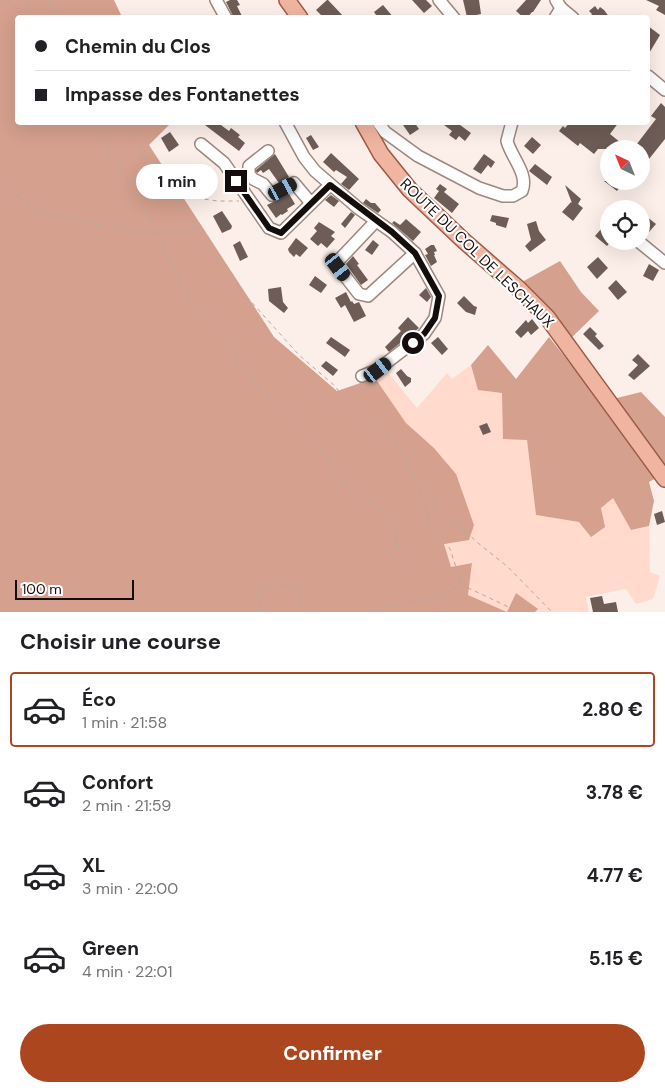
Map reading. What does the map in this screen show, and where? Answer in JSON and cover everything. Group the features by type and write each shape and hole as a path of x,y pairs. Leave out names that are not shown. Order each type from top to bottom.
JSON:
{"main road":[{"path":"287,0 298,15"},
{"name":"ROUTE DU COL DE LESCHAUX","path":"365,125 381,154 410,190 547,317 665,478"}],"street":[{"path":"216,0 224,15"},
{"path":"439,0 452,15"},
{"path":"650,78 665,90"},
{"path":"287,125 304,157 330,185 392,232 415,253 439,296 435,318 424,334 378,370 362,376"},
{"path":"380,125 385,132 418,156 479,188 502,196 513,196 518,195 522,191 524,184 522,174 507,141 511,125"},
{"path":"200,144 224,163 269,228 281,233 330,185"},
{"path":"268,151 249,166 249,174 253,179 263,184 272,195 294,183 311,204"},
{"path":"376,221 338,260 338,267 359,294 368,296 415,253"},
{"path":"649,250 665,263"}],"path":[{"path":"6,0 26,15"},
{"path":"24,12 31,0"},
{"path":"48,0 60,15"},
{"path":"96,125 159,234 184,292 221,328 244,370 312,437 344,482 389,516 406,567 436,597 447,612"},
{"path":"123,125 127,136 198,228 220,268 299,355 335,386 357,416 392,439 407,458 430,520 450,549 462,584 518,612"},
{"path":"0,187 40,208 96,224 159,234 198,228"},
{"path":"172,195 218,201 241,201 253,207"},
{"path":"418,487 508,568 552,612"},
{"path":"261,612 258,591 261,587 270,587 276,583 296,590 304,608 310,612"},
{"path":"369,612 379,607 436,597 462,584"}],"shaded area":[{"path":"0,0 114,0 121,15 15,15 15,125 169,125 149,145 274,337 337,391 375,378 406,423 434,448 456,474 474,525 469,540 444,544 451,567 472,563 468,595 507,612 0,612"},
{"path":"560,261 581,292 599,311 571,338 522,282"},
{"path":"549,337 601,402 641,392 665,417 665,473 649,482 654,501 649,526 631,530 613,498 601,508 605,527 591,537 579,522 536,515 527,440 503,439 502,393 478,390 471,365 488,345 516,379"},
{"path":"471,365 479,390 502,393 527,440 536,515 579,522 613,498 631,530 649,526 650,572 660,576 653,599 636,604 626,589 586,597 589,612 535,612 538,610 516,593 507,612 468,595 472,563 451,567 443,543 456,474 434,448 406,423 375,378 386,370 417,408 447,373 452,379"},
{"path":"516,593 538,609 535,612 507,612"}],"building":[{"path":"237,0 240,5 237,6 242,15 232,15 226,2"},
{"path":"328,0 342,15 321,15 316,10"},
{"path":"412,0 426,0 432,6 424,13"},
{"path":"463,0 479,0 481,14 467,15"},
{"path":"526,0 541,0 530,15 521,15 516,11"},
{"path":"646,0 665,0 665,15 656,10 659,6"},
{"path":"383,5 391,15 376,15 374,12"},
{"path":"595,6 598,10 600,7 608,15 591,15 589,11"},
{"path":"650,28 660,35 650,52"},
{"path":"661,103 665,107 665,139 650,158 650,140 640,140 656,119 651,116"},
{"path":"205,125 221,125 229,131 231,128 240,135 238,137 245,143 239,151"},
{"path":"403,125 416,125 419,129 410,135"},
{"path":"444,125 460,125 471,133 465,141 459,136 456,140 449,135 452,131"},
{"path":"568,125 617,125 610,134 617,140 600,140 600,149 594,154 580,143 578,146 559,131 563,126 565,128"},
{"path":"170,132 179,145 169,152 161,138"},
{"path":"311,135 319,147 313,150 306,138"},
{"path":"532,137 541,145 533,154 524,146"},
{"path":"331,153 359,179 349,190 341,184 347,177 336,170 334,172 323,162"},
{"path":"275,154 289,177 279,183 269,169 263,173 261,170 257,173 256,171"},
{"path":"484,154 495,162 491,168 488,165 481,174 473,169"},
{"path":"535,164 552,177 547,185 529,171"},
{"path":"197,169 203,174 212,176 210,186 197,182 191,175"},
{"path":"440,184 447,189 444,192 459,204 452,213 434,198 439,191 436,189"},
{"path":"565,185 581,199 578,204 583,208 573,221 562,212 572,203"},
{"path":"289,194 295,204 276,218 267,205"},
{"path":"331,195 339,201 334,207 325,200"},
{"path":"366,199 371,203 375,203 381,210 378,213 363,203"},
{"path":"222,211 232,226 231,229 222,233 213,216"},
{"path":"351,212 355,215 345,228 341,224"},
{"path":"492,215 509,218 506,228 490,221"},
{"path":"406,219 421,232 413,241 392,223 394,221 400,225"},
{"path":"650,219 656,224 650,231"},
{"path":"536,221 539,231 546,240 530,252 525,246 531,240 527,224"},
{"path":"319,222 335,232 331,236 335,239 327,248 321,243 318,246 310,239 317,231 314,228"},
{"path":"600,230 600,240 595,236"},
{"path":"296,238 308,248 300,257 296,254 294,257 288,249"},
{"path":"373,240 379,245 372,255 365,250"},
{"path":"240,241 248,257 240,261 233,245"},
{"path":"434,245 437,251 434,252 434,255 437,262 431,266 425,255 428,254 425,249"},
{"path":"353,256 368,280 361,285 346,264"},
{"path":"598,257 608,268 597,279 587,267"},
{"path":"649,264 659,270 653,281 643,276"},
{"path":"315,276 327,285 321,293 309,285"},
{"path":"616,280 627,292 618,300 608,288"},
{"path":"281,287 283,302 288,308 284,313 269,301 268,289"},
{"path":"426,288 431,297 427,302 419,295"},
{"path":"346,292 351,302 354,304 359,302 366,316 354,322 345,305 341,308 335,298"},
{"path":"464,296 477,307 475,315 466,312 457,303"},
{"path":"408,317 419,328 389,352 385,347 401,331 398,328"},
{"path":"532,319 539,328 531,335 528,331 521,338 515,332 526,320 528,323"},
{"path":"590,327 604,346 599,350 583,334"},
{"path":"331,337 350,350 345,357 326,343"},
{"path":"438,337 448,349 442,355 431,343"},
{"path":"638,354 650,366 634,380 628,375 638,365 632,360"},
{"path":"326,361 338,370 333,376 321,366"},
{"path":"401,369 411,378 411,382 405,387 396,373"},
{"path":"487,423 491,432 483,435 479,426"},
{"path":"662,511 665,522 657,525 654,514"},
{"path":"602,596 604,604 616,602 618,612 593,612 590,598"}],"route":[{"path":"236,181 269,228 281,233 330,185 392,232 415,253 439,296 435,318 424,334 413,343"}]}
